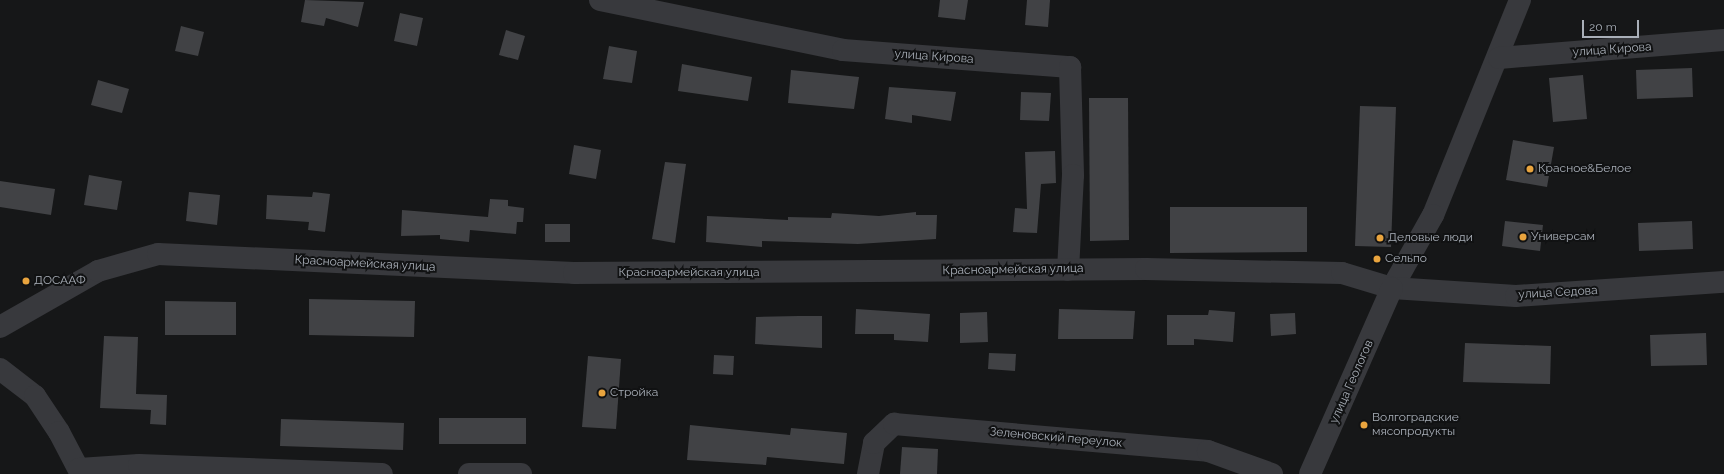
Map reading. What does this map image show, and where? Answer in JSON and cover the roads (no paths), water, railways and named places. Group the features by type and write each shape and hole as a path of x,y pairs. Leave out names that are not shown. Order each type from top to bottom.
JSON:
{"street":[{"name":"улица Кирова","path":"600,0 843,50 1070,67 1073,175 1068,270"},
{"name":"улица Геологов","path":"1310,474 1392,288 1433,215 1499,58 1520,0"},
{"name":"улица Кирова","path":"1499,58 1724,40"},
{"name":"Красноармейская улица","path":"0,327 98,271 158,254 574,273 1068,270 1342,273 1392,288"},
{"name":"улица Седова","path":"1392,288 1516,296 1724,282"},
{"path":"0,369 34,396 80,472 139,465 382,474"},
{"name":"Зеленовский переулок","path":"868,474 874,444 894,424 1208,451 1272,474"},
{"path":"469,474 521,474"}],"place":[{"name":"Красное&Белое","path":"1530,169"},
{"name":"Универсам","path":"1523,237"},
{"name":"Деловые люди","path":"1380,238"},
{"name":"Сельпо","path":"1377,259"},
{"name":"ДОСААФ","path":"26,281"},
{"name":"Стройка","path":"602,393"},
{"name":"Волгоградские мясопродукты","path":"1364,425"}]}
